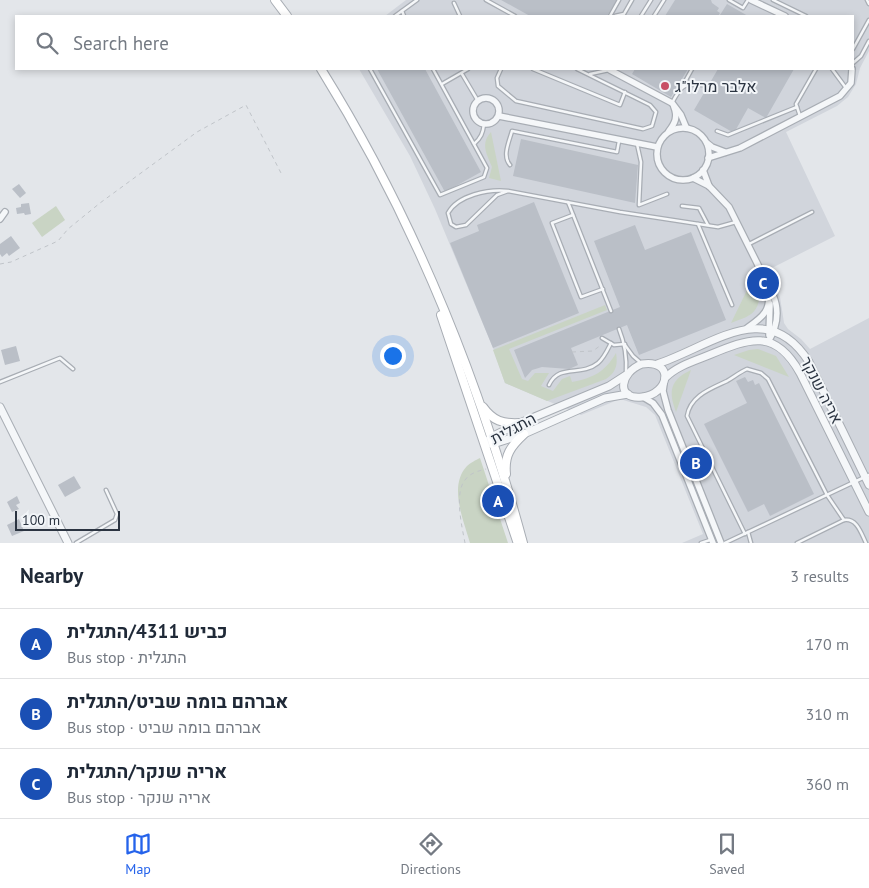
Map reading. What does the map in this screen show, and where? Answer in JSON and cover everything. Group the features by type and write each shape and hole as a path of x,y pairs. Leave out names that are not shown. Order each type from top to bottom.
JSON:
{"main road":[{"path":"275,0 286,15"},
{"path":"322,70 374,160 414,243 460,348 507,486 522,543"},
{"path":"414,243 448,336 518,543"},
{"path":"477,397 486,412 496,420 504,423 520,423"},
{"path":"507,486 506,455 510,447 524,434"}],"street":[{"path":"749,0 783,15"},
{"path":"611,70 672,103 681,115 686,127"},
{"path":"708,158 740,148 836,99 851,83 852,70"},
{"path":"486,98 495,100 500,108 499,116 492,123 484,124 474,116 474,108 478,101 486,98"},
{"path":"669,131 686,127 702,135 706,143 708,158 703,170 693,178 677,180 669,177 663,172 656,157 657,147 663,136 675,124 676,118 672,103"},
{"path":"499,116 657,147"},
{"path":"706,143 725,152"},
{"path":"703,170 709,186"},
{"path":"693,178 709,186 725,202 737,222 777,307 772,330 768,342 753,341 733,345 674,370 655,392 643,397 628,394 624,387 626,375 633,368 642,364 657,364 678,357 730,333 747,328 772,330"},
{"path":"0,219 5,212"},
{"path":"767,284 772,330"},
{"path":"747,328 764,314 770,301"},
{"name":"אריה שנקר","path":"772,330 794,344 809,362 867,476 869,485"},
{"name":"אריה שנקר","path":"768,342 779,346 789,355 796,366 869,512"},
{"path":"657,364 663,370 663,391 668,410 721,543"},
{"name":"התגלית","path":"492,441 520,423 609,386 626,375"},
{"name":"התגלית","path":"484,444 524,434 605,398 628,394"},
{"path":"643,397 653,403 662,415 712,541"},
{"path":"0,407 68,543"}],"lane":[{"path":"398,15 417,0"},
{"path":"486,0 513,15"},
{"path":"611,15 619,0"},
{"path":"620,15 624,14 632,0"},
{"path":"642,15 651,0"},
{"path":"655,15 664,0"},
{"path":"729,0 743,8 749,0"},
{"path":"773,0 804,15"},
{"path":"867,0 869,4"},
{"path":"454,3 460,15"},
{"path":"854,44 869,20"},
{"path":"854,62 861,56 869,41"},
{"path":"371,70 440,195 484,177 487,168 434,70"},
{"path":"441,84 467,70"},
{"path":"501,70 497,78 498,86 516,101 643,129 648,129 652,126 656,116 654,108 579,70"},
{"path":"535,70 620,106 625,92"},
{"path":"588,74 605,70"},
{"path":"672,103 691,70"},
{"path":"800,117 796,104 815,70"},
{"path":"833,70 847,89"},
{"path":"462,74 478,101"},
{"path":"681,88 686,85 703,85"},
{"path":"717,131 728,135 797,107"},
{"path":"474,144 479,140 484,124"},
{"path":"510,165 505,157 512,131 617,152 620,140"},
{"path":"636,143 641,162 639,205 667,194"},
{"path":"508,191 497,195 466,225 456,227 451,224 448,213 455,203 485,191 508,191 620,212 698,224 724,226 737,222"},
{"path":"568,202 611,311"},
{"path":"682,206 699,208 708,225"},
{"path":"748,245 812,212"},
{"path":"573,215 552,223 581,297 602,289"},
{"path":"698,224 732,305"},
{"path":"619,329 627,355 626,375"},
{"path":"602,338 618,346 625,344"},
{"path":"549,385 556,375 566,371 587,369 600,361 611,343"},
{"path":"625,344 633,356 642,364"},
{"path":"0,382 60,358 73,370"},
{"path":"751,543 687,416 695,400 707,390 747,369 761,373 768,379 827,495 844,520"},
{"path":"725,543 867,476"},
{"path":"76,543 114,520 117,514 106,490"},
{"path":"797,543 849,519 854,522 866,543"},
{"path":"701,543 712,541"}],"path":[{"path":"0,264 11,262 58,241 68,229 100,203 190,138 246,105 282,175"},
{"path":"572,352 593,351 606,341"},
{"path":"593,351 600,361"},
{"path":"465,543 459,499 464,481 474,472 492,466"}],"shaded area":[{"path":"406,0 869,0 869,51 860,68 856,84 848,97 837,106 786,132 835,236 768,270 780,297 784,323 810,349 869,318 869,543 682,543 703,534 655,415 646,407 620,399 581,415 505,383 493,348 435,209 410,156 360,70 854,70 854,15 386,15"}],"green space":[{"path":"491,132 501,181 489,178 492,167 485,145"},
{"path":"56,206 65,220 42,237 32,223"},
{"path":"752,280 760,294 755,311 731,323"},
{"path":"605,305 607,310 509,349 522,379 528,381 535,373 549,373 541,386 553,391 562,379 570,376 572,382 598,373 612,360 616,353 616,368 606,379 547,401 505,383 493,350"},
{"path":"758,349 776,356 789,377 734,355"},
{"path":"691,370 676,412 672,398 673,387 679,378"},
{"path":"480,458 508,543 470,543 459,504 459,483 461,474 467,466"}],"building":[{"path":"501,0 617,0 608,15 528,15"},
{"path":"675,0 711,0 719,8 717,11 720,13 719,15 666,15"},
{"path":"727,4 746,15 720,15"},
{"path":"378,70 426,70 481,172 445,192"},
{"name":"אלבר מרלו\"ג","path":"634,70 687,70 671,97 632,74"},
{"path":"717,70 793,70 766,118 748,108 734,133 694,110"},
{"path":"521,139 638,165 635,203 513,176"},
{"path":"19,184 26,193 20,198 12,189"},
{"path":"534,202 579,313 493,348 450,243 479,231 477,225"},
{"path":"29,203 31,214 17,214 16,208 21,207 21,204"},
{"path":"635,225 645,250 691,232 726,320 639,355 627,325 571,348 578,365 569,369 542,367 532,370 525,378 514,350 620,307 594,241"},
{"path":"11,236 20,248 9,256 7,253 2,257 0,254 0,244"},
{"path":"16,346 20,361 5,365 1,350"},
{"path":"745,377 748,382 753,380 755,385 759,383 814,494 770,516 764,504 748,512 704,424 747,403 736,381"},
{"path":"74,476 81,488 65,497 58,485"},
{"path":"17,496 20,503 16,505 19,509 12,512 7,502"},
{"path":"19,519 24,531 12,536 7,525"}],"place":[{"name":"אלבר מרלו\"ג","path":"665,86"},
{"name":"אריה שנקר/התגלית","path":"763,283"},
{"name":"אברהם בומה שביט/התגלית","path":"696,463"},
{"name":"כביש 4311/התגלית","path":"498,501"}]}
